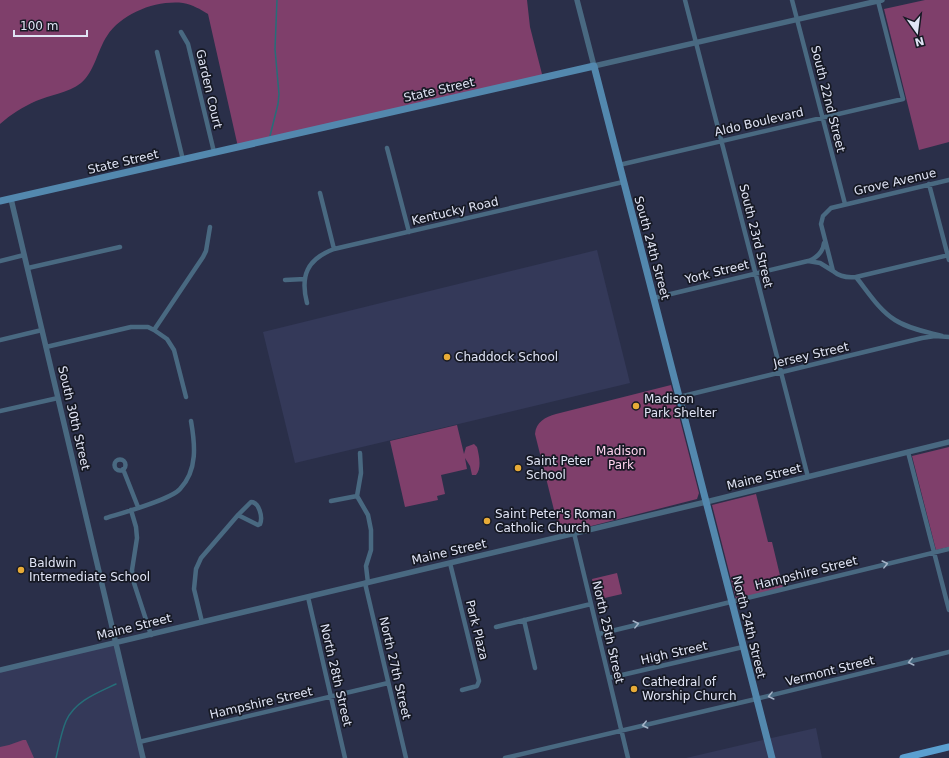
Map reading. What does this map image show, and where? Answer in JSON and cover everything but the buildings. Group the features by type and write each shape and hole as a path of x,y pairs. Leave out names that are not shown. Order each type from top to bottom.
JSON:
{"main road":[{"name":"State Street","path":"0,201 594,66"},
{"name":"South 24th Street","path":"594,66 706,502"},
{"name":"North 24th Street","path":"706,502 772,758"},
{"path":"903,758 949,747"}],"street":[{"name":"South 24th Street","path":"577,0 594,66"},
{"name":"South 23rd Street","path":"685,0 808,477"},
{"name":"South 22nd Street","path":"792,0 845,204"},
{"name":"State Street","path":"594,66 880,0"},
{"name":"Aldo Boulevard","path":"619,165 903,99 880,0"},
{"name":"Garden Court","path":"181,32 188,44 214,152"},
{"path":"157,52 183,160"},
{"path":"387,148 409,232"},
{"name":"Grove Avenue","path":"833,271 821,224 823,216 831,208 949,180"},
{"name":"Kentucky Road","path":"307,303 304,288 307,271 313,262 321,255 334,249 623,182"},
{"path":"808,261 820,263 843,277 856,277 949,257 929,184"},
{"path":"320,193 334,249"},
{"name":"South 30th Street","path":"11,199 143,758"},
{"path":"154,330 206,251 210,228"},
{"name":"York Street","path":"654,298 808,261 815,258 821,252 825,241"},
{"path":"28,268 120,247"},
{"path":"0,260 24,255"},
{"path":"856,277 882,310 896,320 914,328 942,336"},
{"path":"285,280 305,279"},
{"path":"46,348 131,327 142,326 154,330 168,339 174,350 186,397"},
{"path":"0,340 42,330"},
{"name":"Jersey Street","path":"679,397 922,338 942,336 949,337"},
{"path":"0,411 58,398"},
{"path":"106,518 168,497 180,489 184,484 195,454 191,421"},
{"name":"Maine Street","path":"0,670 574,534 949,442"},
{"path":"908,452 949,610"},
{"path":"331,501 357,496 362,472 360,453"},
{"path":"123,470 138,507"},
{"name":"North 27th Street","path":"357,496 368,515 371,530 371,550 366,566 367,583 388,683 406,758"},
{"path":"202,622 194,589 196,569 201,558 248,503 254,502 257,505 261,522 258,525 238,515"},
{"path":"131,510 136,527 137,538 132,570 133,580 151,635"},
{"name":"North 25th Street","path":"574,534 628,758"},
{"name":"Hampshire Street","path":"599,634 949,549"},
{"name":"Park Plaza","path":"450,563 479,681 477,686 462,690"},
{"name":"North 28th Street","path":"308,597 345,758"},
{"path":"496,627 591,604"},
{"path":"524,620 535,668"},
{"name":"High Street","path":"609,678 743,647"},
{"name":"Vermont Street","path":"505,758 949,652"},
{"name":"Hampshire Street","path":"139,742 388,683"}],"shaded area":[{"name":"Chaddock School","path":"597,250 630,383 295,463 263,332"},
{"path":"116,641 143,758 0,758 0,668"},
{"path":"816,728 822,758 686,758 767,739"}],"green space":[{"path":"0,0 527,0 530,27 543,78 238,147 208,14 190,5 173,3 151,6 140,10 121,21 107,36 90,73 81,83 59,94 31,103 0,124"},
{"path":"925,0 949,0 949,142 919,150 884,9"},
{"name":"Madison Park","path":"671,385 699,493 697,499 560,534 535,434 539,423 545,418 556,414"},
{"path":"457,425 464,454 466,447 474,444 477,447 480,461 478,472 476,475 472,475 470,466 465,458 467,469 441,475 445,494 437,496 438,500 405,507 390,441"},
{"path":"949,447 949,547 936,550 912,456"},
{"path":"756,494 768,542 772,542 783,588 736,599 712,505"},
{"path":"617,573 622,594 596,600 592,579"},
{"path":"26,740 34,758 0,758 0,747"}],"waterway":[{"path":"270,136 279,94 275,49 277,0"},
{"path":"56,758 63,730 70,714 87,698 116,684"}],"place":[{"name":"Chaddock School","path":"447,357"},
{"name":"Madison Park Shelter","path":"636,406"},
{"name":"Saint Peter School","path":"518,468"},
{"name":"Saint Peter's Roman Catholic Church","path":"487,521"},
{"name":"Baldwin Intermediate School","path":"21,570"},
{"name":"Cathedral of Worship Church","path":"634,689"}]}
